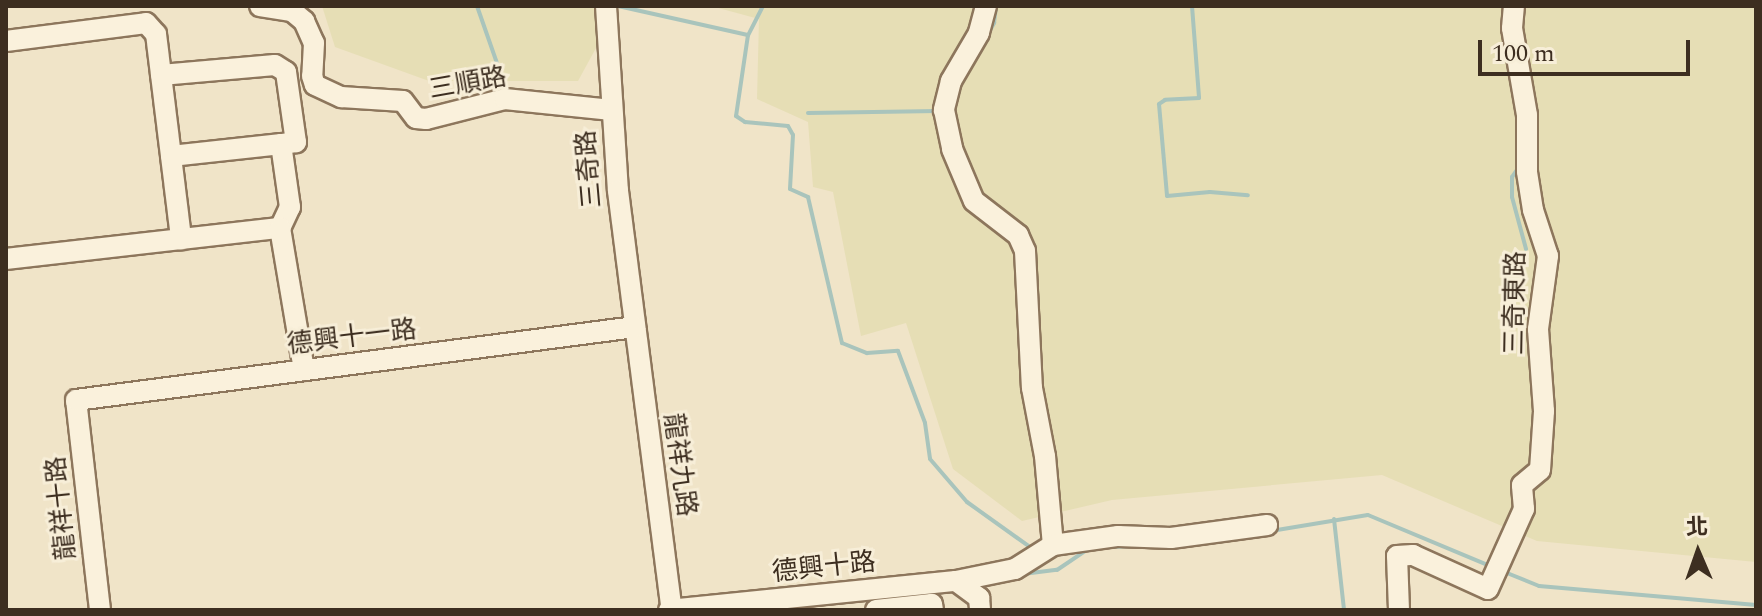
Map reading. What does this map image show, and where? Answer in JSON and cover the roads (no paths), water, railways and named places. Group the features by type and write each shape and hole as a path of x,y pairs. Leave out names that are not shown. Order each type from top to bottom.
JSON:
{"street":[{"name":"三順路","path":"260,6 292,11 304,21 314,43 312,76 315,85 341,97 403,101 416,118 426,119 505,99 611,110"},
{"name":"三奇路","path":"606,6 611,110 635,327"},
{"path":"986,6 979,33 951,81 944,110 952,149 974,201 1018,235 1025,251 1032,388 1045,456 1053,545 1118,536 1171,538 1267,525"},
{"name":"三奇東路","path":"1399,610 1397,556 1413,555 1488,589 1524,509 1522,485 1540,470 1544,411 1538,329 1548,256 1533,210 1527,171 1527,115 1512,28 1514,6"},
{"path":"6,41 146,23 156,34 181,239"},
{"path":"161,75 275,65 286,72 296,142 171,156"},
{"path":"281,144 290,207 280,228 304,370"},
{"path":"6,259 280,228"},
{"name":"德興十一路","path":"76,400 635,327"},
{"name":"龍祥九路","path":"635,327 670,610"},
{"name":"龍祥十路","path":"76,400 100,610"},
{"name":"德興十路","path":"670,610 956,581 1015,569 1053,545"},
{"path":"956,581 980,604"},
{"path":"876,610 932,604 933,610"}],"waterway":[{"path":"477,6 506,89"},
{"path":"618,6 748,35"},
{"path":"763,6 748,35 736,116 745,122 788,126 793,135 790,189 808,197 842,343 867,353 898,351 925,423 930,459 967,502 1034,550"},
{"path":"988,34 994,23 996,6"},
{"path":"1192,6 1199,98 1165,100 1159,104 1167,196 1210,192 1248,195"},
{"path":"1530,78 1534,101"},
{"path":"808,113 938,111"},
{"path":"1519,167 1512,177 1512,197 1526,249"},
{"path":"1271,531 1368,515 1490,566"},
{"path":"1334,519 1344,610"},
{"path":"1108,547 1131,546"},
{"path":"1023,574 1057,570 1087,550"},
{"path":"1502,571 1539,586 1756,605"}]}
